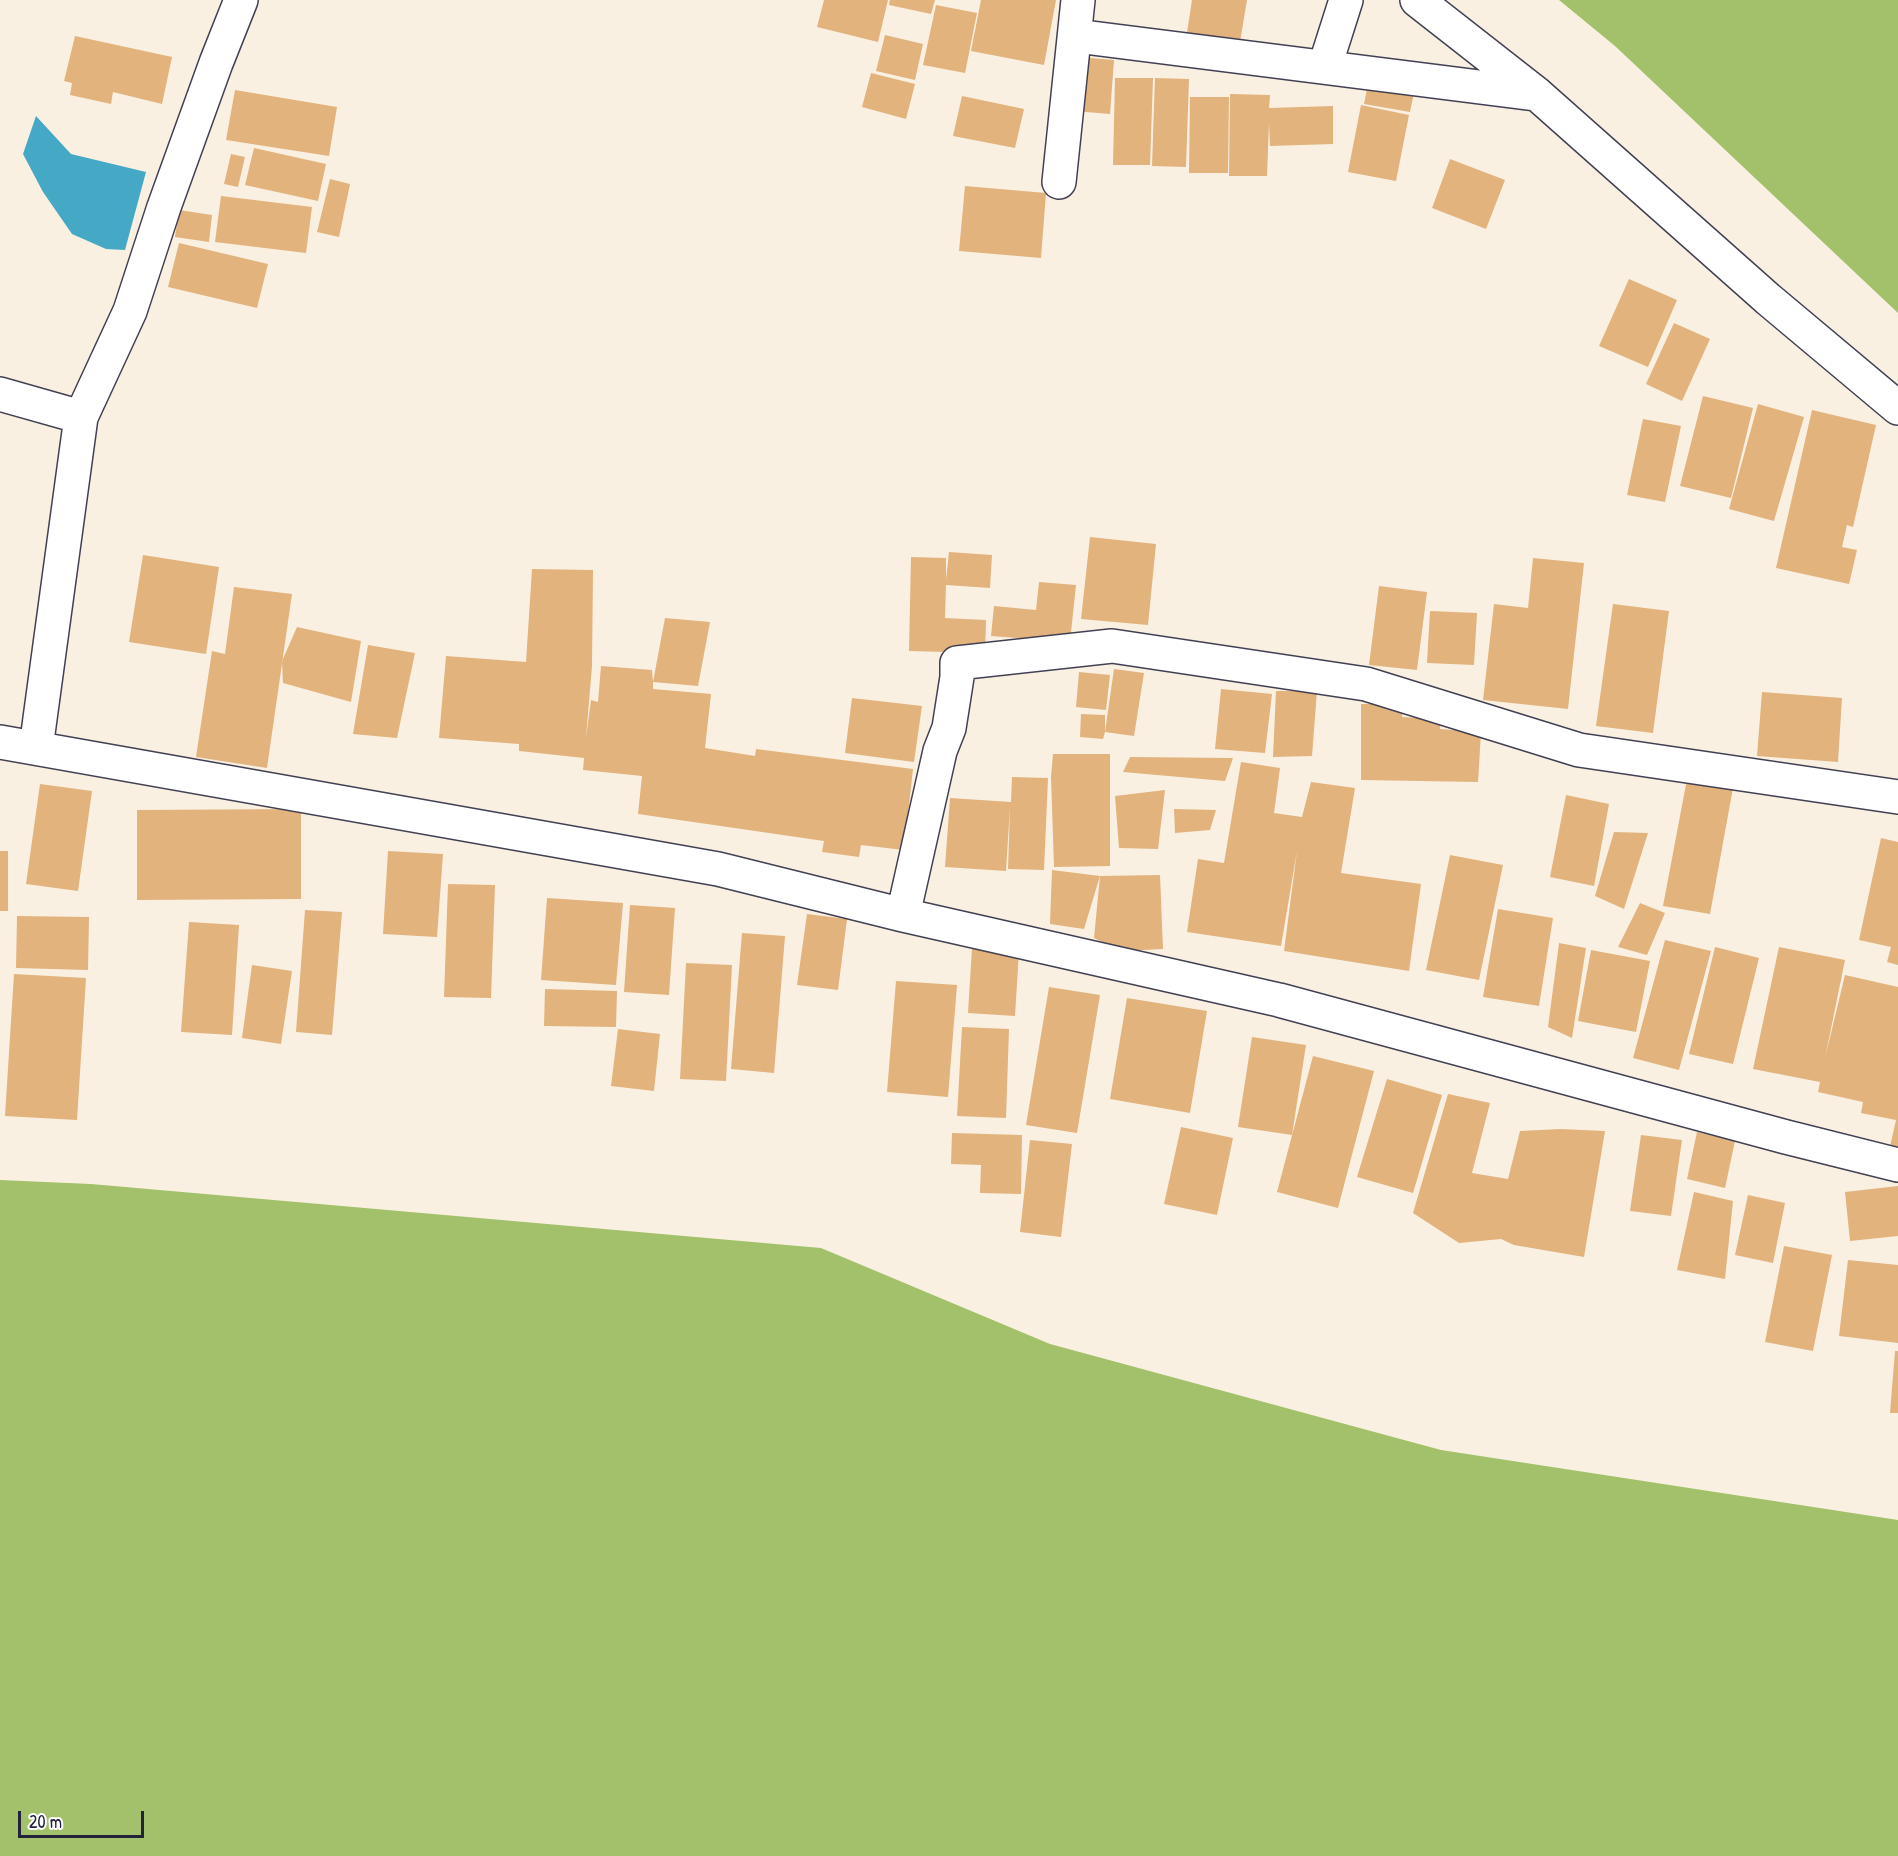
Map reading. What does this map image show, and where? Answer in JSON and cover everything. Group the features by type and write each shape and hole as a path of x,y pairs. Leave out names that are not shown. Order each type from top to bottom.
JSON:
{"street":[{"path":"36,748 81,417 130,311 172,185 241,0"},
{"path":"1059,182 1078,0"},
{"path":"1324,66 1346,0"},
{"path":"1417,0 1537,94 1768,299 1898,408"},
{"path":"1076,36 1537,94"},
{"path":"0,394 81,417"},
{"path":"903,915 940,751 949,728 957,663 982,660 1112,646 1135,649 1366,684 1579,750 1898,797"},
{"path":"0,742 718,869 903,915 1279,1000 1785,1137 1898,1165"}],"green space":[{"path":"1559,0 1898,0 1898,313 1615,46"},
{"path":"0,1180 91,1184 821,1248 1050,1344 1441,1450 1898,1520 1898,1856 0,1856"}],"water":[{"path":"36,116 71,154 146,172 125,250 106,249 72,234 43,192 23,154"}],"building":[{"path":"824,0 888,0 878,42 817,27"},
{"path":"890,0 935,0 931,14 889,5"},
{"path":"981,0 1056,0 1044,65 971,51"},
{"path":"1192,0 1247,0 1239,48 1186,39"},
{"path":"936,5 977,13 965,73 923,65"},
{"path":"885,35 923,44 915,80 876,71"},
{"path":"75,36 172,57 162,104 113,92 111,104 70,95 72,83 64,81"},
{"path":"1078,57 1114,60 1110,114 1074,111"},
{"path":"871,73 915,84 906,119 862,107"},
{"path":"1370,74 1416,83 1410,112 1364,104"},
{"path":"1115,78 1153,78 1150,165 1113,165"},
{"path":"1155,78 1189,79 1186,167 1152,166"},
{"path":"235,90 337,107 329,156 226,140"},
{"path":"1230,94 1270,95 1269,108 1333,106 1333,144 1270,146 1269,123 1267,176 1229,176"},
{"path":"962,96 1024,109 1015,148 953,136"},
{"path":"1190,97 1229,97 1228,173 1189,173"},
{"path":"1361,105 1409,115 1396,181 1348,172"},
{"path":"254,148 326,164 318,201 245,185"},
{"path":"231,154 245,157 238,187 224,184"},
{"path":"1450,159 1505,180 1486,229 1432,208"},
{"path":"330,179 350,184 339,237 317,232"},
{"path":"965,186 1046,193 1041,258 959,251"},
{"path":"221,196 312,207 306,253 215,242"},
{"path":"179,210 212,215 209,242 175,237"},
{"path":"179,243 268,264 257,308 168,287"},
{"path":"1629,279 1677,300 1648,367 1599,346"},
{"path":"1674,323 1710,339 1682,401 1646,384"},
{"path":"1703,396 1753,408 1731,498 1680,486"},
{"path":"1758,404 1804,417 1774,521 1729,509"},
{"path":"1812,410 1876,425 1853,527 1847,525 1842,547 1857,550 1849,584 1776,568"},
{"path":"1643,419 1681,426 1665,502 1627,495"},
{"path":"1090,537 1156,544 1148,625 1081,619"},
{"path":"949,552 992,555 990,588 946,585 945,618 986,620 985,653 909,651 911,557 946,558 946,580"},
{"path":"143,555 219,567 206,654 129,642"},
{"path":"1533,558 1584,563 1568,709 1483,700 1494,604 1528,608"},
{"path":"532,569 593,570 592,666 586,738 591,700 598,702 601,666 652,670 653,689 711,694 705,748 755,756 756,749 913,769 904,850 861,845 859,857 822,852 824,841 638,814 642,776 583,770 584,758 519,751 519,744 439,738 446,656 526,662"},
{"path":"1039,582 1076,585 1070,642 991,636 994,606 1036,610"},
{"path":"1379,586 1427,592 1417,670 1369,665"},
{"path":"234,587 292,594 267,768 196,757 212,651 225,654"},
{"path":"1613,604 1669,611 1653,733 1596,726"},
{"path":"1430,611 1477,613 1474,665 1427,663"},
{"path":"665,618 710,622 698,686 653,682"},
{"path":"297,627 361,641 351,702 283,683 282,661"},
{"path":"368,645 415,653 397,738 353,734"},
{"path":"1114,669 1144,673 1134,736 1105,732"},
{"path":"1079,672 1110,675 1106,710 1076,707"},
{"path":"1221,689 1272,694 1265,753 1215,749"},
{"path":"1276,691 1317,691 1312,756 1273,757"},
{"path":"1762,692 1842,698 1838,762 1757,756"},
{"path":"852,698 922,706 914,762 845,753"},
{"path":"1361,704 1403,704 1402,717 1441,719 1440,729 1481,732 1478,782 1361,780"},
{"path":"1081,714 1105,715 1103,739 1080,737"},
{"path":"1053,754 1110,754 1110,866 1054,867 1051,777"},
{"path":"1130,757 1233,758 1225,781 1123,772"},
{"path":"1241,762 1280,768 1274,813 1302,817 1311,782 1355,788 1341,873 1421,884 1409,971 1284,951 1297,851 1281,946 1187,932 1198,859 1224,863"},
{"path":"1012,777 1048,778 1044,870 1008,869 1010,807 1006,871 945,867 950,798 1011,802"},
{"path":"1687,779 1733,788 1710,914 1663,906"},
{"path":"40,784 92,791 78,891 26,884"},
{"path":"1165,790 1158,849 1119,848 1115,796"},
{"path":"1566,795 1609,804 1594,886 1550,877"},
{"path":"301,809 301,899 137,900 137,810"},
{"path":"1174,809 1216,810 1210,830 1175,833"},
{"path":"1614,832 1648,833 1624,909 1595,896"},
{"path":"1881,838 1898,842 1898,965 1887,962 1891,947 1859,940"},
{"path":"0,851 8,851 8,911 0,911"},
{"path":"388,851 443,854 437,937 383,934"},
{"path":"1450,855 1503,865 1479,980 1426,970"},
{"path":"1052,870 1100,876 1084,929 1050,924"},
{"path":"1160,875 1163,949 1121,951 1094,938 1100,876"},
{"path":"448,884 495,885 491,998 444,997"},
{"path":"547,898 623,903 616,985 541,980"},
{"path":"1640,903 1665,913 1647,955 1618,947"},
{"path":"630,905 675,908 669,995 624,992"},
{"path":"1498,909 1553,918 1539,1006 1483,997"},
{"path":"305,910 342,912 332,1035 296,1032"},
{"path":"807,914 847,919 838,990 797,985"},
{"path":"17,916 89,917 88,970 16,968"},
{"path":"189,922 239,925 232,1035 181,1032"},
{"path":"742,933 785,936 774,1073 731,1069"},
{"path":"1665,940 1711,951 1679,1070 1633,1058"},
{"path":"1559,943 1586,948 1572,1038 1548,1027"},
{"path":"1715,947 1759,958 1733,1064 1689,1054"},
{"path":"1779,947 1845,960 1825,1058 1845,975 1898,987 1898,1153 1889,1151 1896,1120 1861,1113 1863,1102 1818,1092 1820,1082 1753,1069"},
{"path":"972,948 1019,951 1015,1016 968,1013"},
{"path":"1591,950 1650,961 1636,1032 1578,1021"},
{"path":"686,963 732,965 726,1081 680,1079"},
{"path":"252,965 292,971 281,1044 242,1038"},
{"path":"14,974 86,978 77,1120 5,1116"},
{"path":"896,981 957,985 948,1097 887,1092"},
{"path":"1049,987 1100,995 1077,1133 1026,1125"},
{"path":"545,989 617,991 616,1027 544,1026"},
{"path":"1127,998 1207,1011 1190,1113 1110,1099"},
{"path":"962,1027 1009,1029 1006,1118 957,1116"},
{"path":"618,1029 660,1034 654,1091 611,1086"},
{"path":"1252,1037 1306,1045 1292,1135 1238,1127"},
{"path":"1313,1056 1374,1071 1338,1208 1277,1192"},
{"path":"1387,1079 1442,1095 1413,1193 1357,1177"},
{"path":"1448,1094 1490,1103 1472,1173 1508,1179 1520,1131 1560,1129 1605,1131 1584,1257 1514,1245 1501,1239 1459,1243 1413,1213"},
{"path":"1181,1127 1233,1138 1217,1215 1164,1204"},
{"path":"1697,1132 1735,1141 1725,1188 1687,1179"},
{"path":"952,1133 1022,1135 1021,1194 980,1193 981,1165 951,1164"},
{"path":"1641,1135 1682,1140 1671,1216 1630,1211"},
{"path":"1030,1140 1072,1144 1061,1237 1020,1232"},
{"path":"1898,1186 1898,1236 1850,1241 1845,1192"},
{"path":"1694,1192 1733,1201 1725,1279 1677,1270"},
{"path":"1748,1195 1785,1203 1773,1263 1735,1255"},
{"path":"1784,1246 1832,1255 1813,1351 1765,1342"},
{"path":"1848,1260 1898,1265 1898,1343 1839,1336"},
{"path":"1895,1351 1898,1351 1898,1413 1890,1413"}]}
